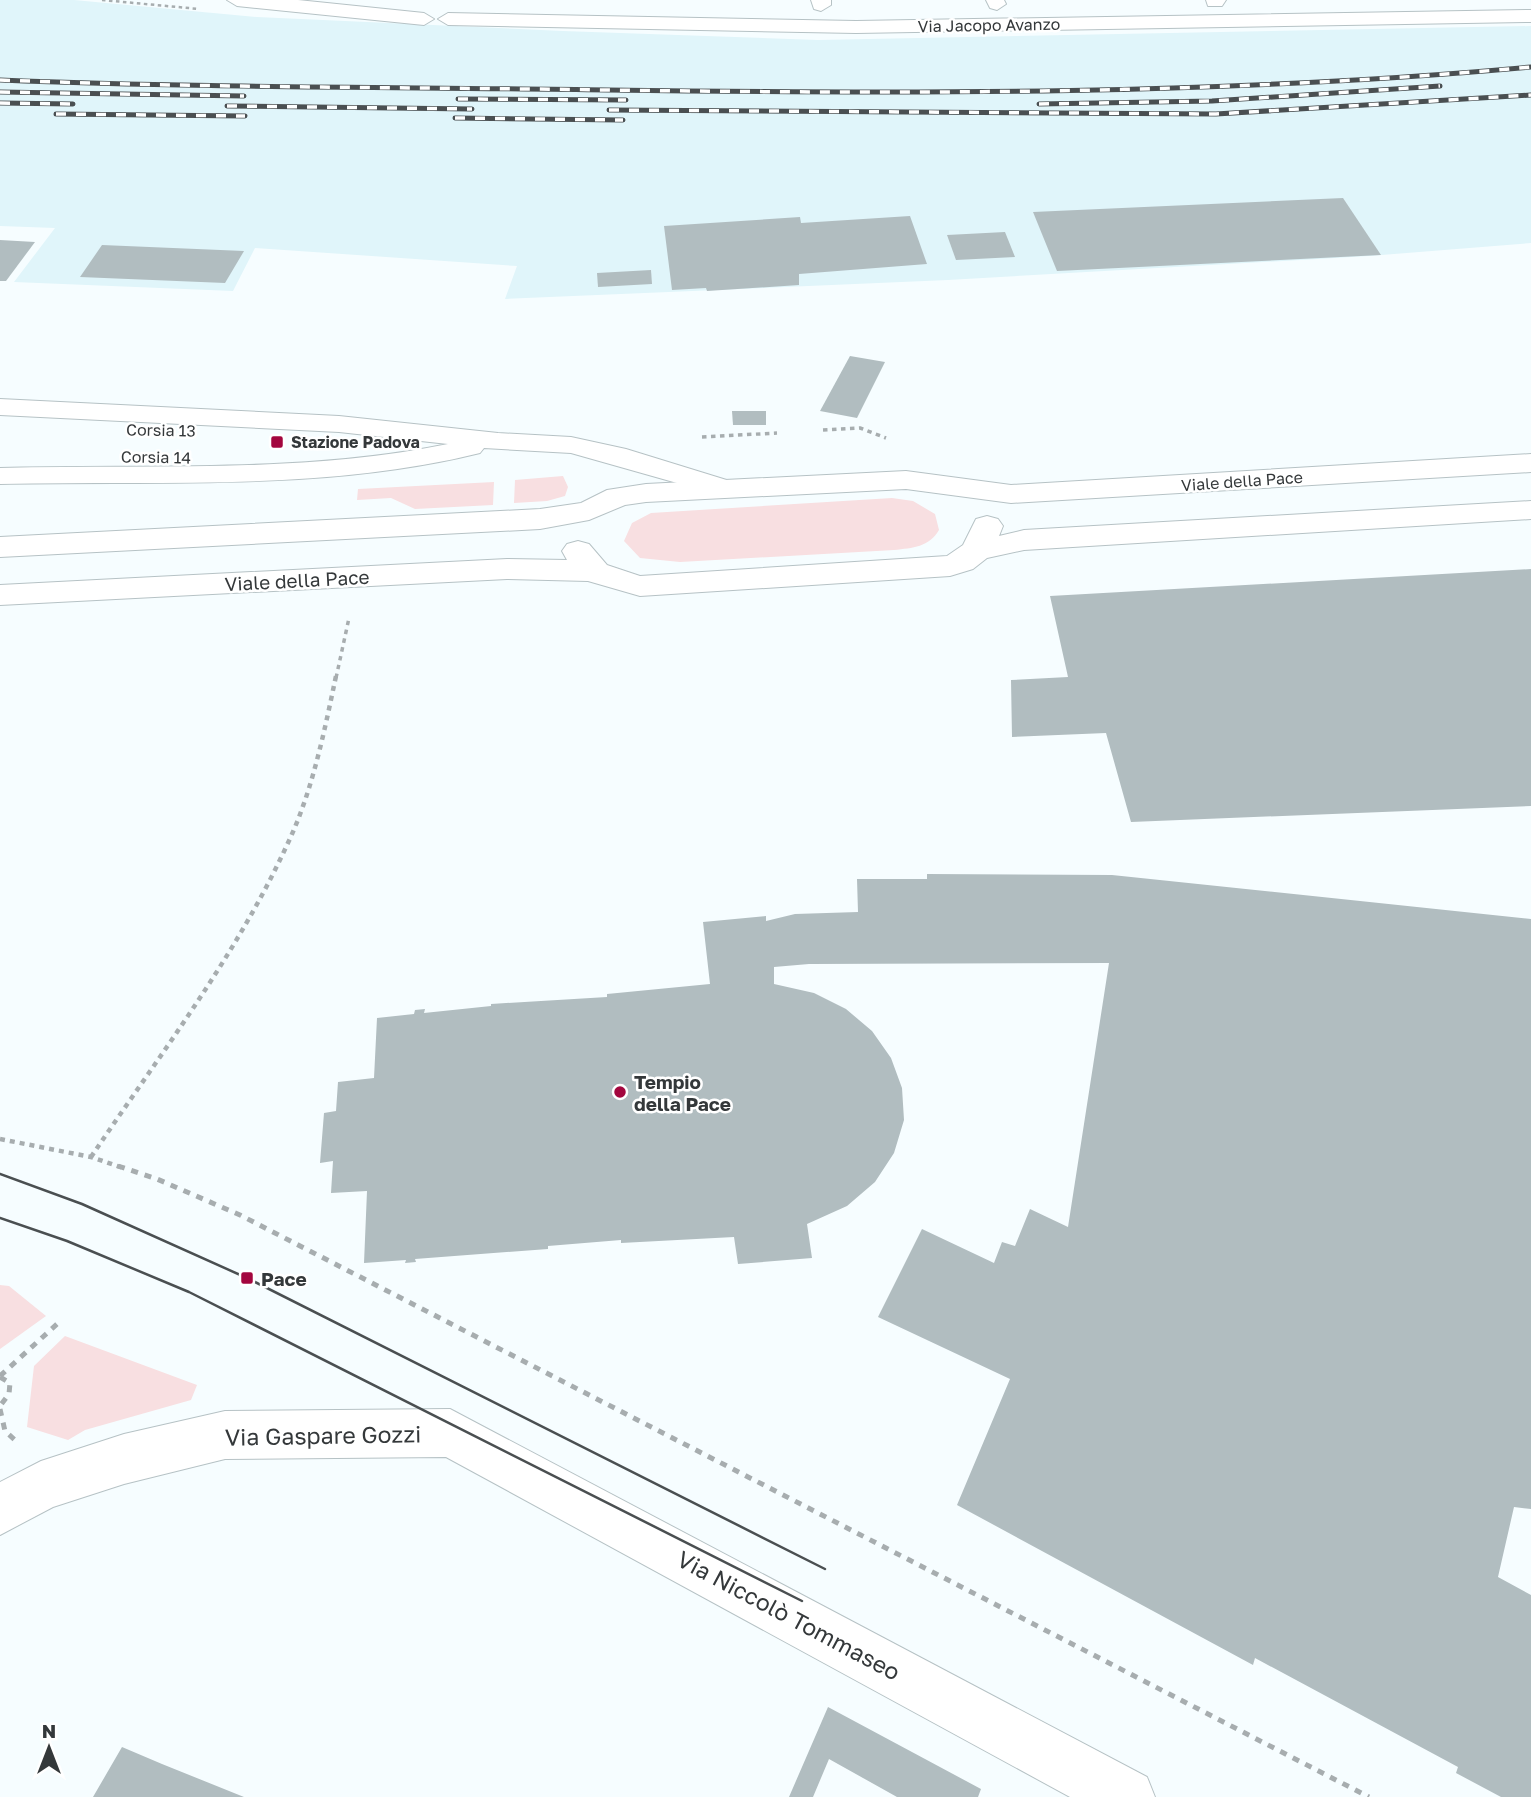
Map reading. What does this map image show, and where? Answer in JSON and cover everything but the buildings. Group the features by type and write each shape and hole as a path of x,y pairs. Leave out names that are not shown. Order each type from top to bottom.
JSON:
{"street":[{"name":"Via Jacopo Avanzo","path":"237,0 424,19 856,27 1531,16"},
{"path":"412,0 407,8 424,19"},
{"name":"Via Jacopo Avanzo","path":"448,19 470,14 477,9 479,0"},
{"name":"Via Jacopo Avanzo","path":"956,5 996,2 1347,0"},
{"path":"798,4 821,2 848,5"},
{"name":"Viale della Pace","path":"0,547 492,523 551,518 646,493 723,488 906,480 989,494 1048,493 1531,463"},
{"path":"954,486 972,496 984,512 987,531 977,550"},
{"path":"594,507 577,531 577,548 594,571"},
{"name":"Viale della Pace","path":"0,595 507,569 594,571 625,584 664,586 937,568 962,562 977,550 1024,540 1531,510"},
{"name":"Via Gaspare Gozzi","path":"0,1510 41,1486 124,1459 225,1435 450,1433"},
{"name":"Via Niccolò Tommaseo","path":"450,1433 1127,1797"}],"lane":[{"path":"0,415 339,424 498,441 571,445 616,455 723,488"},
{"name":"Corsia 13","path":"0,415 321,433 383,429"},
{"path":"0,475 313,470 370,465 498,441"},
{"name":"Corsia 14","path":"0,454 312,460 370,465"},
{"path":"594,507 620,486 623,478 616,455"}],"path":[{"path":"698,437 777,433"},
{"path":"91,1157 232,947 288,844 321,747 351,612"},
{"path":"0,1139 91,1157 157,1179 240,1215 1369,1797"},
{"path":"0,1406 9,1394 9,1382 0,1377 57,1324"}],"shaded area":[{"path":"0,0 74,0 257,17 818,40 1531,26 1531,243 1369,256 948,280 505,299 517,266 255,248 233,291 14,282 55,228 0,226"},
{"path":"563,476 568,487 565,496 547,501 514,503 515,480"},
{"path":"494,482 493,505 415,509 391,498 357,500 358,489"},
{"path":"892,498 913,501 935,514 939,530 935,536 920,546 894,550 680,562 640,558 624,541 632,523 651,513"},
{"path":"0,1285 9,1286 46,1316 0,1349"},
{"path":"65,1336 197,1385 191,1400 85,1430 68,1440 27,1427 34,1366"}],"tram line":[{"path":"0,1174 82,1204 247,1278 825,1569"},
{"path":"0,1218 67,1241 189,1292 802,1601"}],"railway":[{"path":"0,80 304,87 955,92 1186,88 1531,67"},
{"path":"1039,104 1212,101 1440,86"},
{"path":"0,92 244,96"},
{"path":"609,110 1216,114 1531,95"},
{"path":"458,99 626,100"},
{"path":"0,103 73,104"},
{"path":"227,106 472,109"},
{"path":"56,114 245,116"},
{"path":"455,118 623,120"}],"place":[{"name":"Stazione Padova","path":"277,442"},
{"name":"Tempio della Pace","path":"620,1092"},
{"name":"Pace","path":"247,1278"}]}
